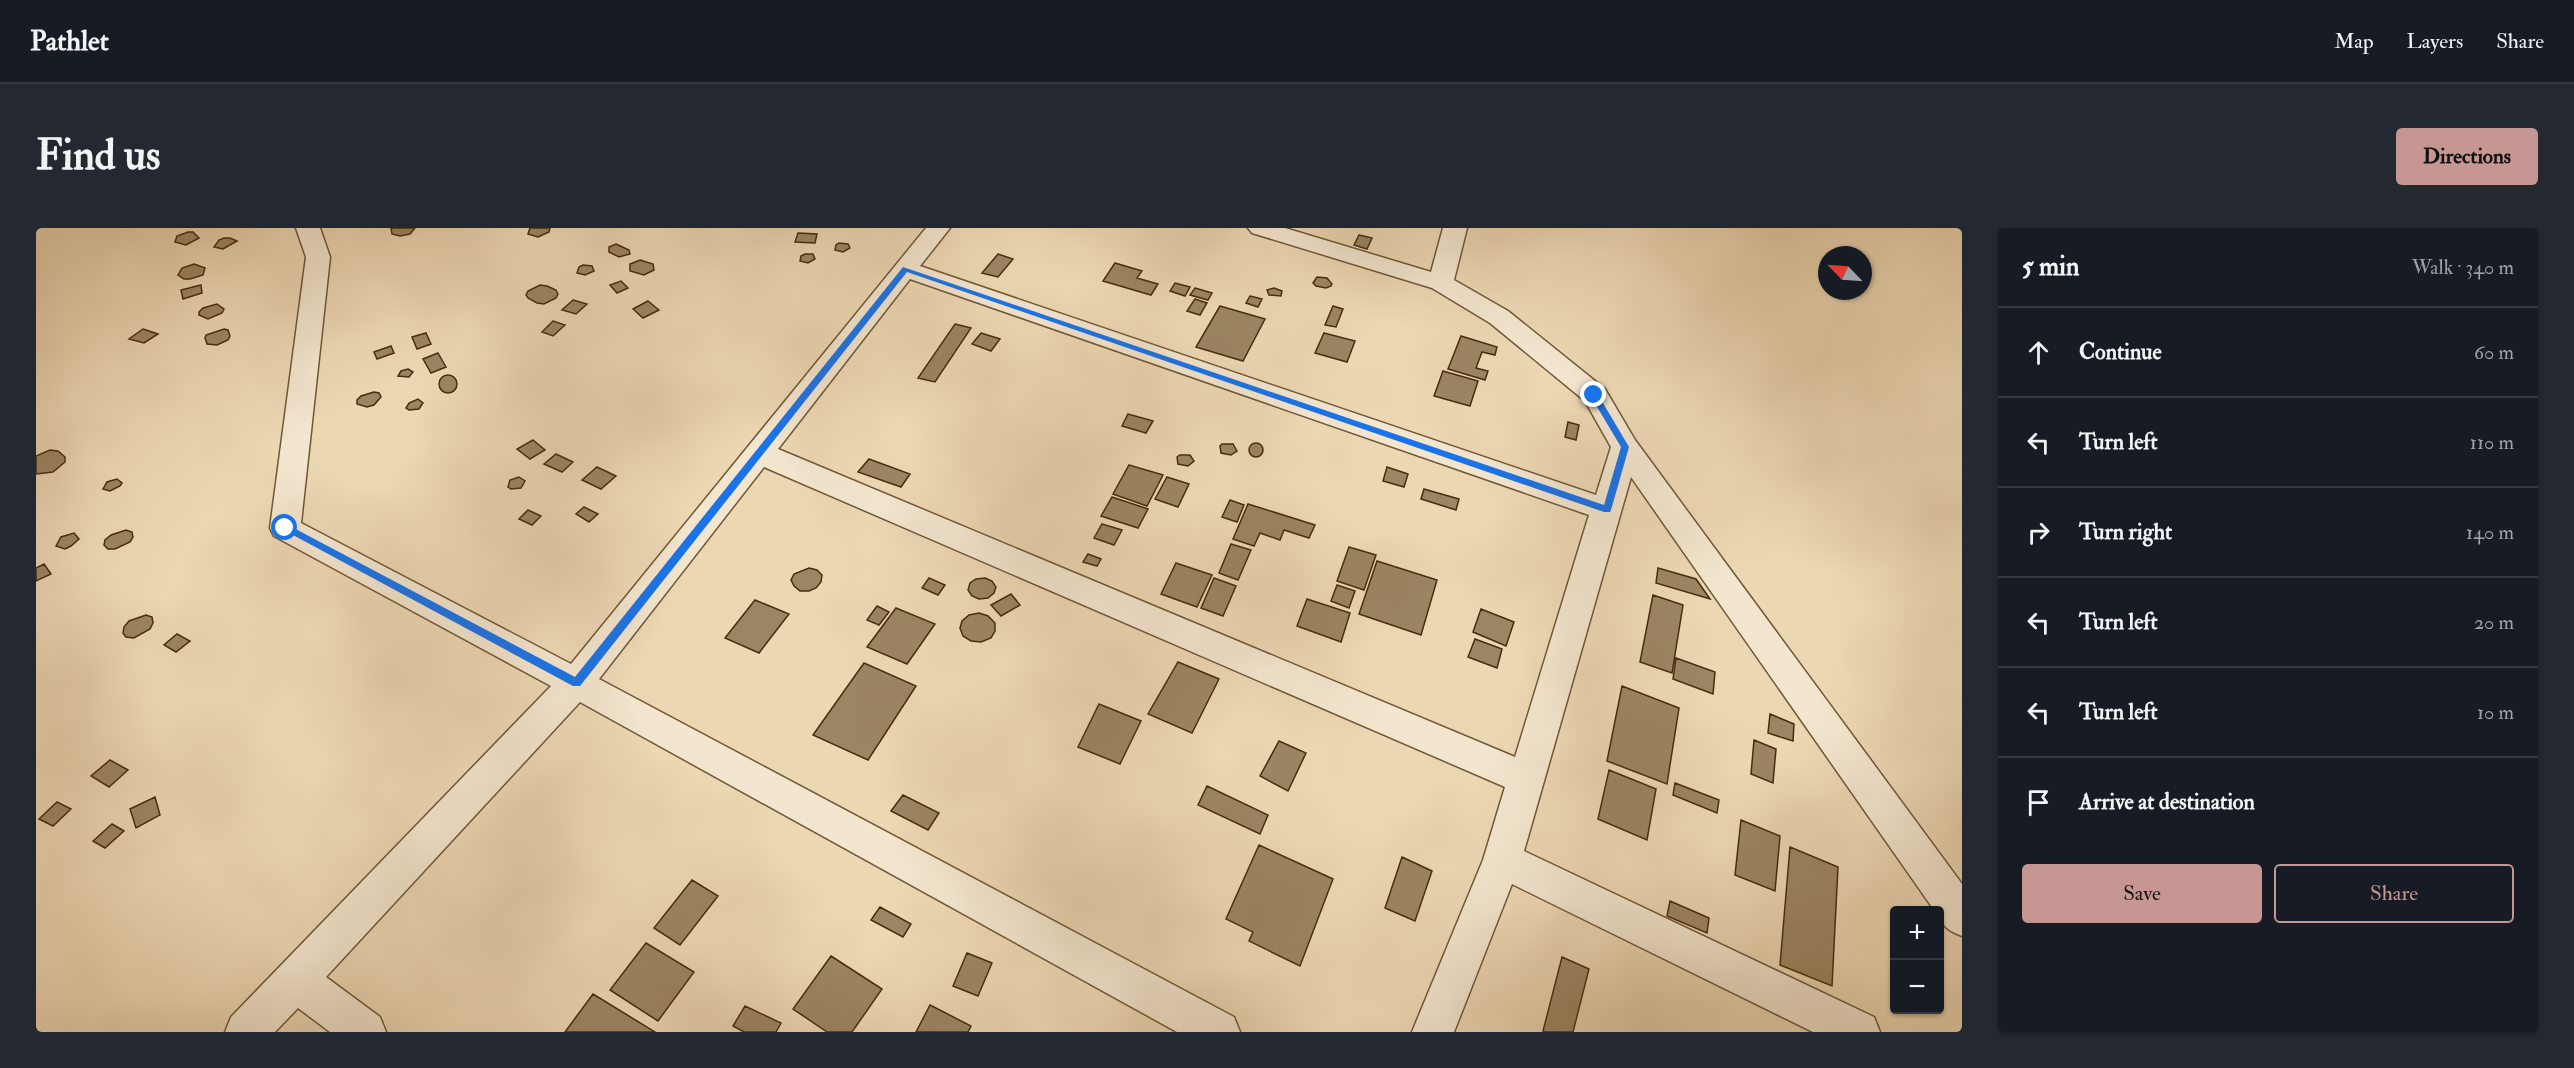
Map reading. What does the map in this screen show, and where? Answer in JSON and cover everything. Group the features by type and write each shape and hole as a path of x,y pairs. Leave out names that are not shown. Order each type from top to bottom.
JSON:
{"street":[{"path":"308,228 318,257 285,528 1219,1032"},
{"path":"246,1032 576,683 938,228"},
{"path":"1260,228 1441,283 1499,317 1594,395 1625,447 1962,917"},
{"path":"1441,283 1455,228"},
{"path":"905,269 1607,510"},
{"path":"1433,1032 1502,860 1625,447"},
{"path":"759,453 1526,779"},
{"path":"1502,860 1859,1032"},
{"path":"295,980 365,1032"}],"building":[{"path":"391,228 415,228 410,234 400,236 392,234"},
{"path":"530,228 550,228 549,232 538,237 528,234"},
{"path":"193,232 199,238 186,245 175,242 177,236"},
{"path":"798,233 817,234 815,243 795,242"},
{"path":"1359,235 1372,238 1367,249 1354,245"},
{"path":"224,238 237,241 223,249 214,247 219,240"},
{"path":"839,243 848,244 850,248 843,252 835,250"},
{"path":"616,244 629,250 630,254 619,257 609,252 609,247"},
{"path":"813,254 815,259 808,263 800,261 801,256"},
{"path":"998,254 1013,259 998,277 982,273"},
{"path":"640,260 653,264 654,270 644,275 630,271 630,264"},
{"path":"1115,263 1142,271 1137,278 1158,284 1151,295 1103,281"},
{"path":"194,264 205,268 203,275 184,279 178,275 182,268"},
{"path":"592,266 594,271 585,275 577,273 579,267"},
{"path":"1317,277 1327,278 1331,286 1326,288 1316,286 1313,283"},
{"path":"621,281 628,288 617,293 610,285"},
{"path":"1175,283 1190,287 1185,296 1170,291"},
{"path":"201,285 202,293 183,299 181,290"},
{"path":"540,285 556,290 558,294 556,298 544,304 528,298 526,295 528,291"},
{"path":"1195,288 1212,293 1208,300 1190,295"},
{"path":"1274,288 1282,291 1281,296 1269,295 1267,290"},
{"path":"1250,296 1262,299 1258,307 1246,303"},
{"path":"1195,299 1207,303 1200,315 1187,311"},
{"path":"573,300 587,304 576,314 562,310"},
{"path":"648,301 659,310 643,318 633,309"},
{"path":"217,304 224,309 222,313 208,319 199,315 203,308"},
{"path":"1220,306 1265,319 1243,361 1196,347"},
{"path":"1333,306 1343,309 1336,327 1325,325"},
{"path":"553,321 565,325 553,336 542,332"},
{"path":"955,324 971,328 935,382 918,378"},
{"path":"143,329 158,334 144,343 129,339"},
{"path":"224,329 228,330 230,336 228,340 217,345 207,344 206,335"},
{"path":"426,333 431,344 417,349 412,337"},
{"path":"981,333 1000,339 991,351 972,344"},
{"path":"1324,333 1355,341 1347,362 1315,353"},
{"path":"1461,336 1497,347 1495,355 1482,352 1476,368 1488,371 1485,380 1448,369"},
{"path":"391,346 394,353 377,359 374,352"},
{"path":"438,353 446,367 431,373 423,359"},
{"path":"408,369 413,372 409,377 398,376 401,371"},
{"path":"1443,371 1478,381 1470,406 1434,396"},
{"path":"444,375 452,375 457,380 455,391 444,393 439,388 439,380"},
{"path":"374,392 379,393 381,397 374,405 367,407 357,404 361,396"},
{"path":"418,399 423,403 419,409 406,408 409,403"},
{"path":"1128,414 1153,421 1146,433 1122,426"},
{"path":"1568,422 1579,425 1576,440 1565,437"},
{"path":"533,440 545,450 530,459 517,449"},
{"path":"1253,443 1259,443 1263,450 1259,457 1253,457 1249,453 1249,447"},
{"path":"1222,444 1233,444 1237,451 1231,455 1221,453"},
{"path":"50,450 58,451 65,457 65,462 53,472 36,474 36,456"},
{"path":"556,454 573,462 562,472 544,464"},
{"path":"1190,455 1194,461 1188,466 1178,464 1177,457"},
{"path":"869,459 910,474 901,487 858,472"},
{"path":"1129,465 1163,475 1147,506 1113,494"},
{"path":"597,467 616,476 601,489 582,480"},
{"path":"1387,467 1408,474 1404,487 1383,481"},
{"path":"519,477 525,481 521,488 508,487 510,480"},
{"path":"1167,477 1189,484 1178,507 1155,499"},
{"path":"117,479 122,483 120,486 110,491 103,489 107,482"},
{"path":"1424,489 1459,499 1456,510 1421,499"},
{"path":"1112,497 1148,509 1138,528 1101,516"},
{"path":"1230,500 1244,505 1237,522 1222,517"},
{"path":"1248,504 1315,525 1309,538 1284,530 1280,540 1260,533 1254,546 1233,539"},
{"path":"584,507 598,514 589,522 576,514"},
{"path":"528,510 541,516 532,525 519,519"},
{"path":"1102,524 1122,530 1114,545 1094,538"},
{"path":"126,530 132,532 133,537 130,542 115,549 108,549 104,545 105,540 111,535"},
{"path":"74,533 79,539 71,546 65,549 56,546 61,537"},
{"path":"1231,544 1251,550 1238,580 1219,573"},
{"path":"1349,547 1376,555 1364,590 1337,581"},
{"path":"1088,554 1101,559 1097,566 1083,562"},
{"path":"1377,561 1437,580 1421,635 1359,614"},
{"path":"1176,563 1212,575 1197,607 1161,594"},
{"path":"44,564 51,574 36,581 36,568"},
{"path":"809,568 817,570 822,575 821,582 809,591 800,591 791,580 794,574"},
{"path":"1658,568 1696,579 1710,599 1656,583"},
{"path":"929,578 945,585 938,595 922,588"},
{"path":"985,578 992,581 996,587 994,593 988,598 979,599 972,596 968,590 970,583 976,579"},
{"path":"1214,578 1236,586 1223,616 1201,608"},
{"path":"1337,585 1355,591 1349,608 1331,601"},
{"path":"1011,594 1020,605 1001,616 991,605"},
{"path":"1653,595 1683,605 1672,673 1640,662"},
{"path":"1307,599 1350,613 1341,642 1297,626"},
{"path":"755,600 789,614 759,653 725,638"},
{"path":"877,606 889,612 879,625 867,620"},
{"path":"896,608 935,624 907,664 867,647"},
{"path":"1481,609 1514,622 1506,646 1473,632"},
{"path":"979,613 988,616 995,623 995,631 991,638 981,642 971,641 963,636 960,628 962,621 969,615"},
{"path":"146,615 152,617 153,623 150,629 134,638 126,637 123,633 124,627 129,621"},
{"path":"177,634 190,641 176,652 164,645"},
{"path":"1475,639 1502,649 1497,668 1468,657"},
{"path":"1676,658 1715,672 1713,694 1673,679"},
{"path":"1178,662 1219,679 1192,733 1148,714"},
{"path":"864,663 916,686 868,760 813,735"},
{"path":"1622,686 1679,708 1667,784 1607,761"},
{"path":"1099,704 1141,721 1120,764 1078,747"},
{"path":"1770,714 1794,724 1793,741 1768,733"},
{"path":"1754,740 1776,749 1773,783 1751,774"},
{"path":"1279,741 1306,753 1288,791 1260,776"},
{"path":"110,760 128,770 109,787 91,776"},
{"path":"1609,770 1656,789 1647,840 1598,819"},
{"path":"1675,783 1719,800 1717,813 1673,795"},
{"path":"1207,786 1268,815 1260,834 1198,805"},
{"path":"903,795 939,813 928,830 891,811"},
{"path":"155,797 160,815 136,828 130,809"},
{"path":"57,802 71,809 53,826 39,819"},
{"path":"1741,820 1780,836 1775,891 1735,875"},
{"path":"112,824 124,831 105,848 93,841"},
{"path":"1259,845 1333,879 1300,966 1249,941 1253,932 1226,919"},
{"path":"1790,847 1838,867 1832,986 1780,965"},
{"path":"1402,857 1432,871 1415,921 1385,908"},
{"path":"692,880 718,896 680,945 654,928"},
{"path":"1670,901 1709,918 1707,933 1667,916"},
{"path":"880,907 911,924 903,937 871,920"},
{"path":"646,943 694,972 658,1021 610,990"},
{"path":"967,953 992,963 978,996 953,986"},
{"path":"831,956 882,989 852,1032 827,1032 793,1009"},
{"path":"1562,957 1589,969 1573,1032 1545,1032 1543,1031"},
{"path":"593,994 655,1032 565,1032"},
{"path":"930,1005 971,1026 968,1032 916,1032"},
{"path":"745,1006 781,1023 776,1032 744,1032 733,1026"}],"route":[{"path":"285,528 576,683 905,269 1607,510 1625,447 1594,395"}]}
